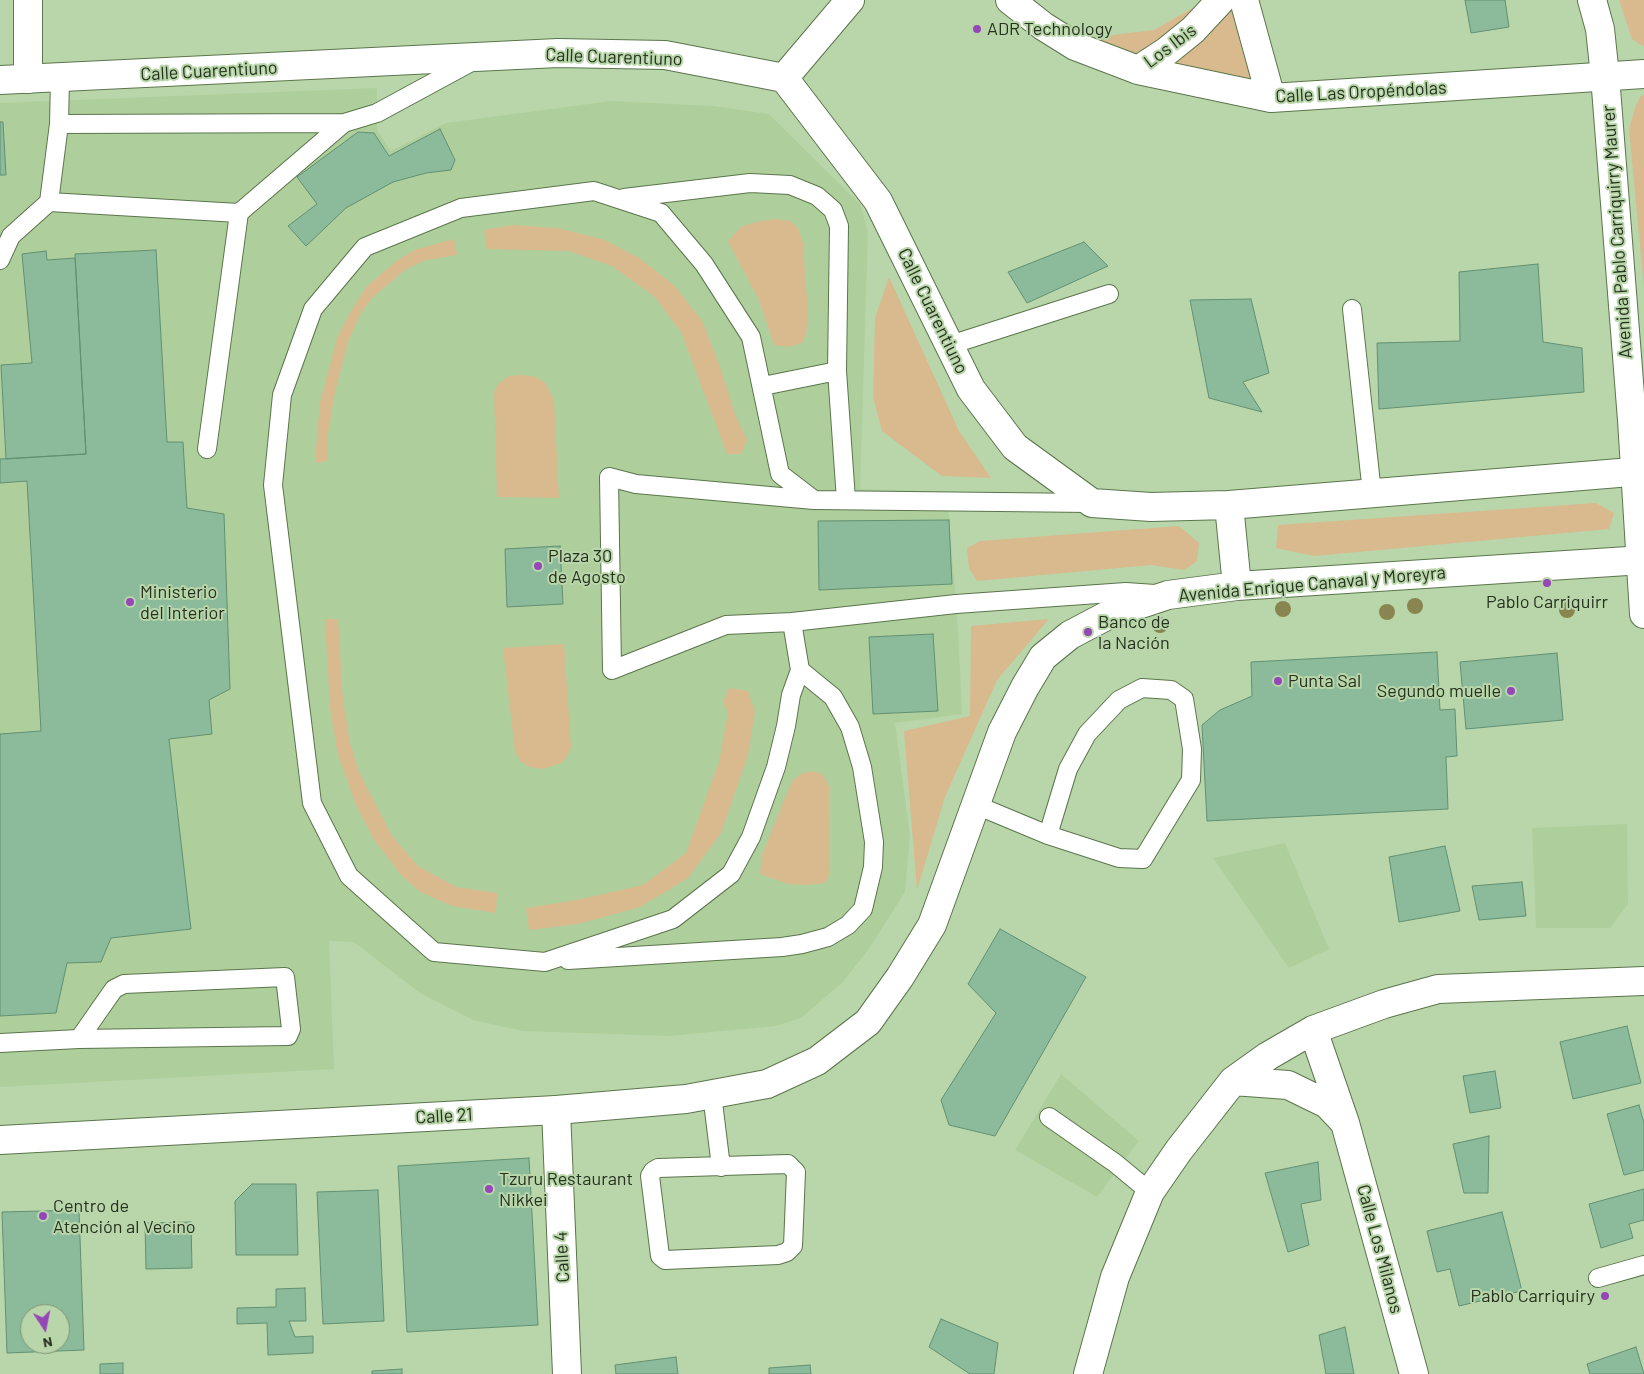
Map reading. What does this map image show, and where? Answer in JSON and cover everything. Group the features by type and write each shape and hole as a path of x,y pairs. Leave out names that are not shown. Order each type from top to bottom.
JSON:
{"street":[{"path":"28,0 28,79"},
{"path":"784,78 850,0"},
{"name":"Calle Las Oropéndolas","path":"1010,0 1043,26 1075,46 1138,70 1271,98 1644,74"},
{"name":"Los Ibis","path":"1138,70 1167,51 1193,30 1221,0"},
{"path":"1244,0 1271,98"},
{"name":"Avenida Pablo Carriquirry Maurer","path":"1592,0 1600,29 1605,76 1640,471 1644,614"},
{"name":"Calle Cuarentiuno","path":"0,80 558,53 665,55 784,78 878,201 971,389 1015,447 1092,503"},
{"path":"1092,503 1151,507 1229,505 1640,471"},
{"path":"1229,505 1237,586"},
{"name":"Avenida Enrique Canaval y Moreyra","path":"868,1022 900,977 932,925 1002,732 1024,687 1043,657 1070,635 1108,615 1168,596 1237,586 1642,560"},
{"path":"1088,1374 1115,1277 1150,1192 1179,1150 1233,1081 1268,1056 1313,1030 1384,1004 1438,989 1644,981"},
{"name":"Calle 21","path":"0,1140 556,1110 686,1099 767,1084 817,1060 868,1022"},
{"name":"Calle Los Milanos","path":"1313,1030 1345,1123 1414,1374"},
{"name":"Calle Los Milanos","path":"1233,1081 1288,1085 1326,1104 1345,1123"},
{"name":"Calle 4","path":"556,1110 568,1374"}],"lane":[{"path":"58,124 344,123 377,113 481,57"},
{"path":"0,260 11,236 49,202 58,124 60,78"},
{"path":"207,448 239,213 344,123"},
{"path":"618,199 750,183 790,185 818,196 833,210 839,226 837,371 846,500"},
{"path":"800,670 833,697 850,727 862,767 874,842 873,867 863,909 848,925 828,937 782,947 545,962 434,952 349,876 312,803 273,486 282,395 313,309 365,247 461,208 594,190 661,213 704,264 751,337 763,386 780,474 814,500"},
{"path":"49,202 239,213"},
{"path":"950,345 1109,294"},
{"path":"1352,309 1372,493"},
{"path":"763,386 837,371"},
{"path":"1092,503 814,500 636,484 609,477 612,670 726,625 792,622 956,604 1126,592 1168,596"},
{"path":"545,962 674,919 731,874 751,837 776,767 791,695 800,670 792,622"},
{"path":"976,805 1048,835 1119,858 1143,859 1190,780 1192,749 1184,699 1172,690 1142,688 1119,700 1087,734 1068,769 1048,835"},
{"path":"0,1043 79,1039 288,1036 291,1028 285,976 124,984 114,989 79,1039"},
{"path":"712,1094 721,1167"},
{"path":"1049,1117 1115,1163 1150,1192"},
{"path":"788,1164 792,1167 796,1172 793,1246 787,1252 778,1255 665,1260 658,1251 650,1176 652,1171 658,1168 721,1167 788,1164"},
{"path":"1598,1278 1644,1264"}],"shaded area":[{"path":"1229,0 1252,82 1132,63 1097,37 1154,30 1205,1"},
{"path":"1619,0 1644,0 1644,47 1632,39"},
{"path":"377,88 377,130 391,151 446,123 611,101 713,106 769,114 860,204 868,232 860,489 947,492 958,629 962,714 895,723 910,836 905,892 868,950 842,983 801,1018 776,1026 669,1036 523,1031 473,1020 420,993 354,942 329,941 334,1069 0,1087 0,103"},
{"path":"1644,95 1644,288 1629,129 1636,105 1641,96"},
{"path":"775,219 790,221 798,228 803,243 808,314 806,334 802,343 789,347 774,345 759,300 728,241 741,227"},
{"path":"513,225 557,228 605,240 639,258 675,286 702,321 720,367 736,417 747,440 741,454 727,454 681,332 655,297 612,266 569,251 487,249 484,230"},
{"path":"454,239 457,255 426,260 406,269 371,299 360,315 348,342 335,392 327,439 328,461 315,463 320,402 337,338 366,287 395,262 414,250"},
{"path":"889,277 959,431 991,478 942,476 882,431 873,397 875,318"},
{"path":"509,376 536,377 546,384 554,400 559,498 497,497 494,392 498,384"},
{"path":"1596,503 1614,513 1609,529 1314,556 1276,548 1278,525"},
{"path":"1179,526 1199,543 1197,561 1184,570 1151,565 977,581 969,568 967,548 980,541"},
{"path":"325,619 338,619 343,700 350,743 359,772 392,836 418,866 456,887 497,893 496,913 452,906 419,891 401,875 373,838 355,803 337,751 330,708"},
{"path":"1049,619 997,680 945,797 917,890 904,731 970,716 971,626"},
{"path":"564,644 571,747 567,757 561,763 543,769 530,767 521,762 515,752 503,648"},
{"path":"729,688 748,691 755,712 748,755 721,833 688,878 640,907 578,924 529,930 526,908 577,900 643,885 686,853 719,762 728,712 723,702"},
{"path":"814,771 823,775 829,786 830,874 825,883 805,885 788,884 760,874 762,855 792,781 803,773"},
{"path":"1627,824 1628,904 1610,928 1536,928 1532,828"},
{"path":"1285,843 1329,949 1289,968 1213,858"},
{"path":"1061,1074 1139,1141 1097,1197 1015,1150"}],"building":[{"path":"1465,0 1505,0 1509,27 1471,33"},
{"path":"0,122 3,122 6,175 0,175"},
{"path":"440,129 455,160 451,170 426,173 393,182 346,208 306,246 288,226 317,204 297,177 358,132 374,133 389,156"},
{"path":"1084,242 1108,266 1027,303 1008,272"},
{"name":"Ministerio del Interior","path":"156,250 167,442 183,442 187,508 224,514 230,689 209,700 212,734 169,739 191,929 111,938 101,962 67,963 56,1013 0,1016 0,734 41,731 27,481 0,483 0,459 86,454 75,254"},
{"path":"46,251 47,260 75,258 86,454 6,459 1,365 32,363 22,254"},
{"path":"1538,264 1543,342 1582,348 1584,392 1379,409 1377,343 1460,341 1459,272"},
{"path":"1251,299 1269,373 1243,382 1262,412 1209,398 1190,300"},
{"path":"949,520 952,584 819,590 818,521"},
{"path":"560,546 563,604 507,607 505,549"},
{"path":"933,634 938,711 873,714 869,637"},
{"path":"1437,652 1440,710 1455,709 1457,756 1446,757 1448,809 1207,821 1202,725 1220,710 1252,696 1251,662"},
{"name":"Segundo muelle","path":"1557,653 1563,720 1466,729 1460,662"},
{"path":"1445,846 1460,911 1399,922 1389,857"},
{"path":"1522,882 1526,916 1479,920 1472,886"},
{"path":"1000,929 1086,977 995,1136 949,1125 941,1100 996,1013 968,984"},
{"path":"1627,1026 1641,1083 1573,1099 1560,1042"},
{"path":"1495,1071 1501,1108 1470,1113 1463,1076"},
{"path":"1639,1105 1644,1123 1644,1170 1624,1175 1607,1114"},
{"path":"1489,1136 1488,1193 1464,1193 1453,1144"},
{"path":"529,1158 538,1325 407,1332 398,1166"},
{"path":"1318,1162 1321,1200 1301,1204 1309,1245 1288,1252 1265,1173"},
{"path":"252,1184 296,1184 298,1255 236,1255 235,1201"},
{"path":"1644,1189 1644,1220 1629,1224 1633,1238 1601,1248 1589,1204"},
{"path":"378,1190 384,1321 323,1324 317,1192"},
{"path":"79,1210 84,1350 70,1351 70,1304 20,1304 20,1352 7,1353 2,1212"},
{"path":"1502,1212 1522,1291 1459,1306 1450,1269 1437,1272 1427,1231"},
{"path":"191,1222 192,1268 146,1269 145,1223"},
{"path":"305,1288 306,1321 289,1321 295,1337 313,1336 313,1353 268,1355 267,1323 237,1324 237,1308 276,1307 276,1289"},
{"path":"941,1319 998,1343 994,1374 970,1374 929,1347"},
{"path":"1345,1327 1354,1374 1326,1374 1319,1335"},
{"path":"1636,1347 1644,1374 1590,1374 1587,1364"},
{"path":"676,1357 678,1374 616,1374 615,1365"},
{"path":"123,1363 123,1374 100,1374 100,1364"},
{"path":"810,1365 811,1374 769,1374 769,1368"},
{"path":"402,1369 402,1374 372,1374 372,1371"}],"place":[{"name":"ADR Technology","path":"977,29"},
{"name":"Plaza 30 de Agosto","path":"538,566"},
{"name":"Pablo Carriquirr","path":"1547,583"},
{"name":"Ministerio del Interior","path":"130,602"},
{"name":"Banco de la Nación","path":"1088,632"},
{"name":"Punta Sal","path":"1278,681"},
{"name":"Segundo muelle","path":"1511,691"},
{"name":"Tzuru Restaurant Nikkei","path":"489,1189"},
{"name":"Centro de Atención al Vecino","path":"43,1216"},
{"name":"Pablo Carriquiry","path":"1605,1296"}]}
